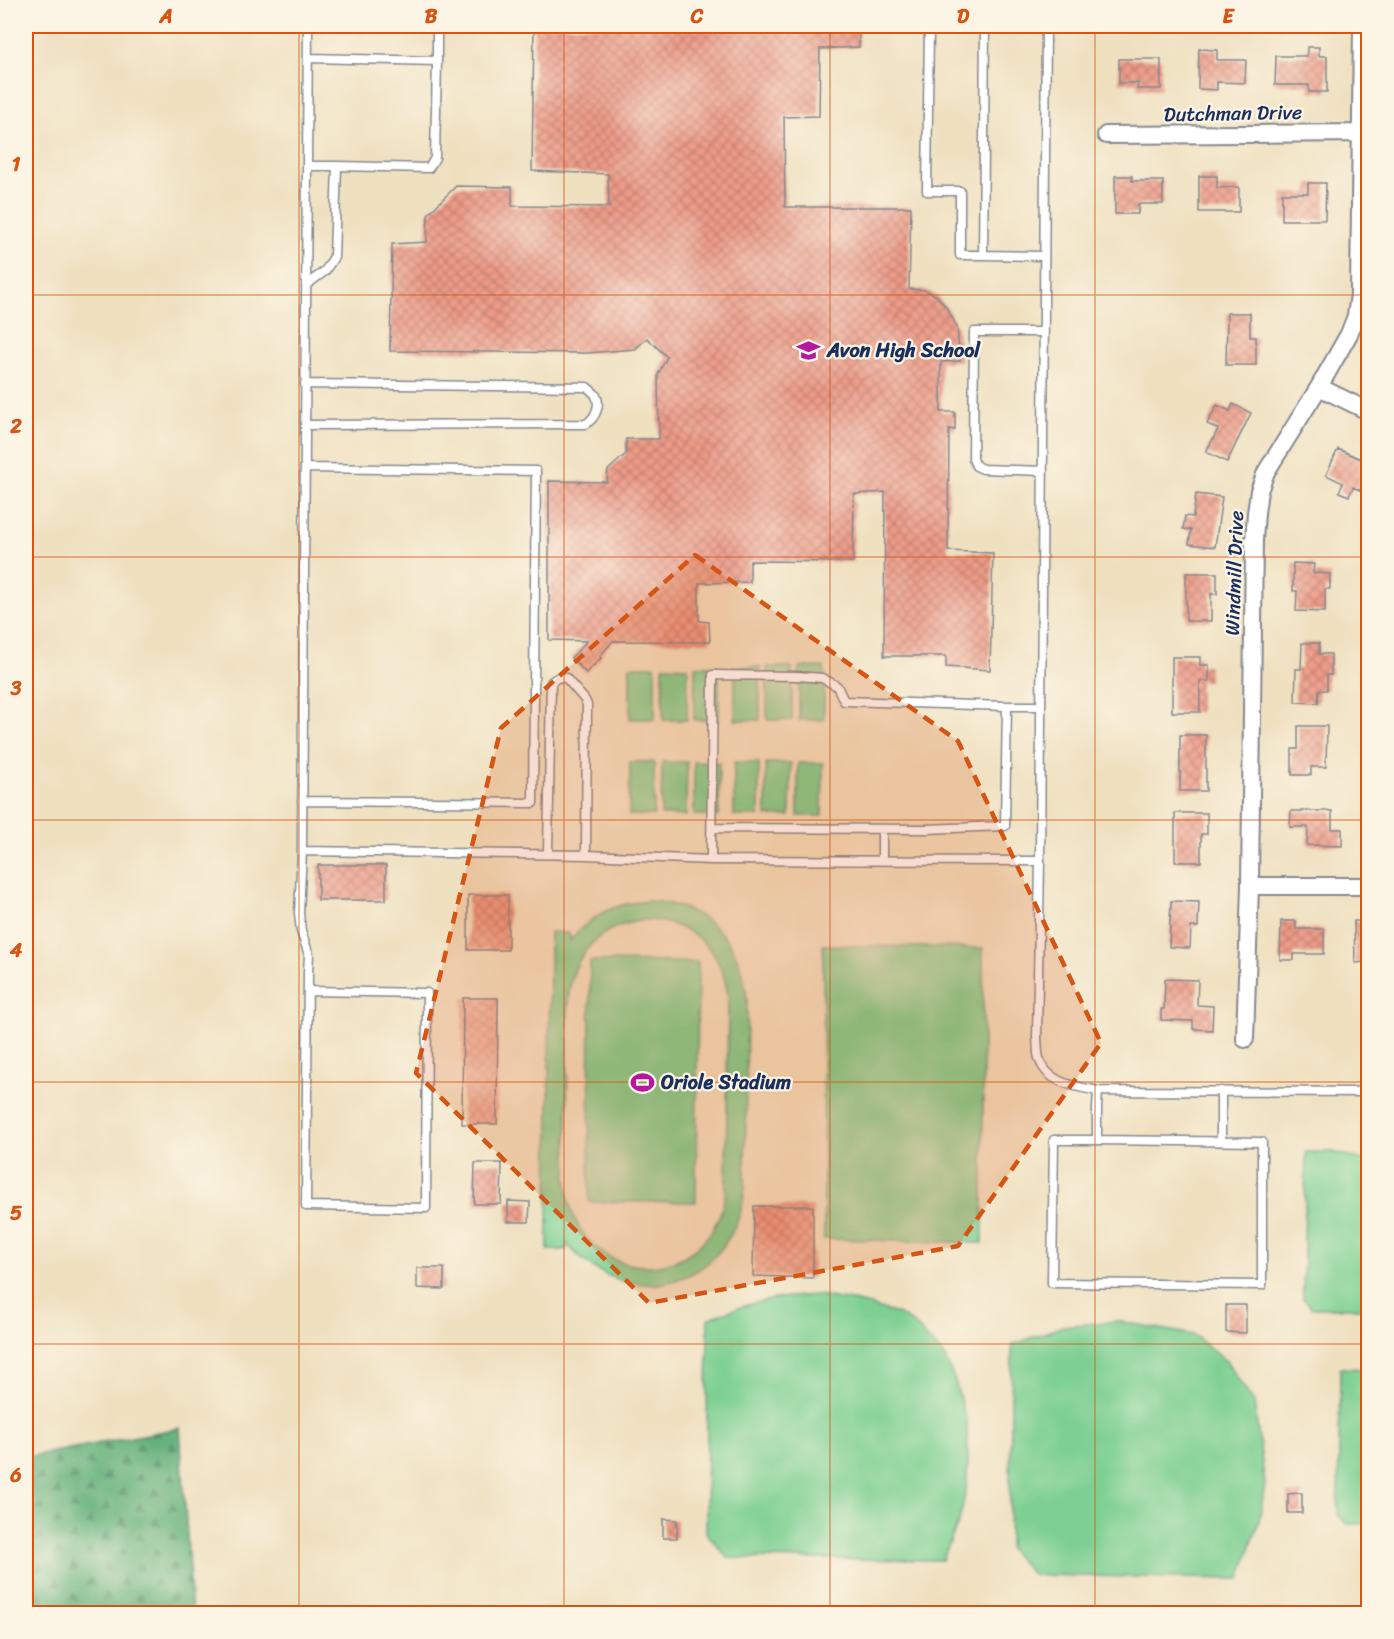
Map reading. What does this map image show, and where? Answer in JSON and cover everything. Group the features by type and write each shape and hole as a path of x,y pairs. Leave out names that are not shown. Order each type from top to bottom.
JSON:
{"street":[{"name":"Windmill Drive","path":"1245,1039 1256,513 1259,491 1266,472 1319,387 1356,316 1359,295 1365,133 1362,26"},
{"name":"Dutchman Drive","path":"1106,135 1365,133"},
{"path":"1319,387 1368,411"},
{"path":"1250,886 1368,886"}],"lane":[{"path":"308,26 302,851 299,913 301,931 309,955 308,991 306,1206 426,1208 427,993 308,991"},
{"path":"308,166 429,168 435,158 437,26"},
{"path":"928,26 927,191 960,191 960,255 1044,256"},
{"path":"983,255 985,26"},
{"path":"1046,26 1037,1038 1039,1058 1055,1080 1098,1091 1368,1092"},
{"path":"309,58 437,61"},
{"path":"306,285 325,271 334,257 336,166"},
{"path":"1043,471 982,470 976,466 973,459 973,447 974,332 1044,332"},
{"path":"305,384 587,387 595,393 597,402 597,412 586,424 305,425"},
{"path":"302,801 533,803 536,471 305,468"},
{"path":"711,860 712,675 822,678 837,686 844,701 1041,706"},
{"path":"548,854 550,682 559,677 566,678 587,705 586,855"},
{"path":"712,828 882,829 1005,826 1007,706"},
{"path":"882,829 882,859"},
{"path":"302,851 548,854 711,860 1040,861"},
{"path":"1096,1140 1098,1091"},
{"path":"1221,1091 1221,1141"},
{"path":"1054,1140 1096,1140 1262,1142 1262,1286 1052,1283 1054,1140"}],"highlighted area":[{"path":"695,555 958,741 1101,1043 958,1246 649,1303 416,1073 501,728"}],"green space":[{"path":"630,666 655,666 655,719 630,719"},
{"path":"663,666 688,667 687,720 663,720"},
{"path":"695,666 719,666 719,720 694,720"},
{"path":"735,667 760,667 760,720 735,720"},
{"path":"767,667 792,667 792,720 767,720"},
{"path":"799,667 824,667 824,720 799,720"},
{"path":"630,762 654,762 654,815 629,815"},
{"path":"662,762 687,762 686,816 661,815"},
{"path":"694,762 719,763 719,816 694,815"},
{"path":"734,762 759,763 759,816 734,816"},
{"path":"766,763 791,763 790,816 766,816"},
{"path":"798,763 823,763 822,816 798,816"},
{"path":"636,902 670,904 688,910 718,930 730,944 738,961 747,1000 745,1187 737,1221 722,1248 701,1268 676,1280 649,1284 620,1280 592,1267 567,1244 566,1250 548,1250 550,932 569,933 570,940 596,917 615,907","holes":["646,920 663,922 691,933 703,942 720,966 725,980 728,997 726,1190 715,1224 696,1248 672,1262 644,1266 617,1260 593,1245 576,1220 567,1186 568,1001 575,969 591,944 602,935 629,923"]},
{"path":"823,945 983,948 983,1243 824,1239"},
{"name":"Oriole Stadium","path":"590,961 698,962 696,1202 589,1202"},
{"path":"1306,1152 1333,1152 1368,1161 1368,1308 1312,1308 1303,1298"},
{"path":"818,1295 857,1302 897,1314 913,1323 944,1356 955,1381 967,1422 968,1462 966,1491 959,1521 942,1560 728,1558 706,1533 708,1319 762,1301"},
{"path":"1117,1321 1194,1335 1227,1362 1254,1403 1265,1484 1259,1521 1240,1579 1033,1575 1009,1549 1012,1345 1063,1326"},
{"path":"1340,1368 1368,1369 1368,1524 1346,1524 1338,1514"},
{"path":"180,1428 192,1613 26,1613 26,1457"}],"building":[{"name":"Avon High School","path":"534,26 859,26 859,47 820,49 819,116 784,117 785,207 911,207 909,289 925,290 937,296 957,327 960,361 941,362 941,412 955,412 955,430 949,429 948,551 993,553 990,670 946,667 946,656 884,656 885,492 854,494 853,562 750,561 750,582 699,583 699,621 709,622 710,642 613,641 586,673 571,658 587,641 549,640 549,481 607,482 608,470 626,454 626,439 659,439 658,375 667,357 647,338 635,349 588,353 390,351 392,244 427,242 428,214 456,186 512,187 512,206 609,207 608,174 532,171"},
{"path":"1307,47 1319,47 1319,56 1327,56 1327,92 1309,92 1309,85 1275,85 1276,56 1307,56"},
{"path":"1199,49 1217,50 1217,60 1246,60 1245,83 1217,82 1217,90 1198,89"},
{"path":"1119,59 1161,59 1161,89 1137,89 1138,83 1119,83"},
{"path":"1115,176 1132,176 1132,181 1163,181 1163,204 1138,204 1138,214 1115,214"},
{"path":"1199,176 1217,176 1217,188 1239,187 1239,212 1199,212"},
{"path":"1308,183 1326,183 1325,220 1282,220 1282,193 1308,193"},
{"path":"1227,313 1250,313 1250,337 1256,337 1256,365 1226,365"},
{"path":"1233,404 1251,413 1227,462 1206,452 1218,429 1207,424 1217,405 1230,411"},
{"path":"1338,449 1368,462 1368,494 1353,487 1349,496 1339,492 1343,483 1326,475"},
{"path":"1196,494 1222,497 1215,547 1189,544 1191,530 1183,529 1185,516 1193,517"},
{"path":"1293,563 1314,564 1313,573 1330,574 1330,589 1325,589 1325,612 1296,611 1297,591 1293,591"},
{"path":"1186,573 1217,573 1217,594 1211,594 1211,621 1186,621"},
{"path":"1302,643 1319,643 1319,654 1331,654 1331,675 1327,675 1327,690 1319,690 1318,703 1295,702 1296,669 1301,669"},
{"path":"1172,657 1200,657 1200,665 1209,665 1209,681 1200,681 1200,712 1172,712"},
{"path":"1298,726 1327,726 1326,767 1311,767 1311,775 1292,775 1292,749 1298,749"},
{"path":"1180,735 1206,735 1206,791 1180,791"},
{"path":"1291,811 1332,811 1332,829 1342,829 1342,846 1307,845 1308,827 1290,827"},
{"path":"1175,813 1207,813 1207,834 1201,834 1201,862 1175,862"},
{"path":"318,865 386,865 386,900 318,900"},
{"path":"468,895 508,895 508,950 468,950"},
{"path":"1171,901 1199,902 1198,927 1191,927 1190,948 1169,947"},
{"path":"1281,921 1296,921 1296,929 1324,929 1324,954 1294,954 1294,960 1280,960"},
{"path":"1354,921 1368,921 1368,962 1355,963"},
{"path":"1165,979 1198,980 1197,1005 1213,1006 1212,1030 1193,1029 1193,1021 1161,1020 1161,1009 1164,1009"},
{"path":"463,998 498,998 497,1124 462,1124"},
{"path":"475,1163 502,1163 501,1204 474,1204"},
{"path":"508,1201 530,1202 529,1222 508,1222"},
{"path":"754,1206 813,1206 813,1278 753,1276"},
{"path":"417,1268 444,1268 444,1289 417,1288"},
{"path":"1226,1305 1246,1305 1246,1333 1226,1332"},
{"path":"1302,1493 1302,1513 1288,1513 1288,1494"},
{"path":"663,1519 677,1520 677,1538 663,1538"}],"place":[{"name":"Avon High School","path":"809,350"},
{"name":"Oriole Stadium","path":"643,1082"}]}
